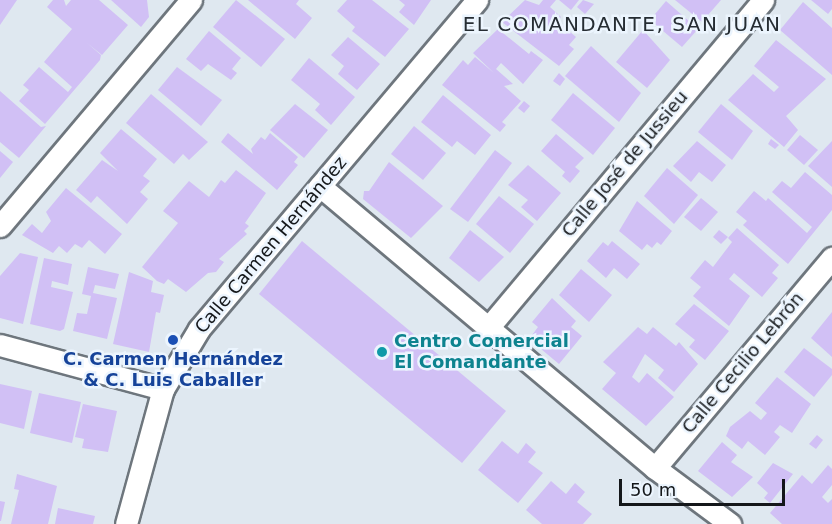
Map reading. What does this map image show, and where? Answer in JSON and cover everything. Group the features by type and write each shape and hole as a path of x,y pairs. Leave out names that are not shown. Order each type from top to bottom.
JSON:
{"street":[{"path":"0,226 191,0"},
{"name":"Calle Carmen Hernández","path":"126,524 163,389 199,329 477,0"},
{"name":"Calle José de Jussieu","path":"488,328 763,0"},
{"path":"320,186 655,468 730,524"},
{"name":"Calle Cecilio Lebrón","path":"655,468 832,258"},
{"path":"0,345 163,389"}],"building":[{"path":"0,0 17,0 0,25"},
{"path":"53,0 64,0 66,6 71,0 99,0 128,25 102,55 87,43 101,55 100,60 45,124 19,101 29,90 23,85 39,67 68,92 72,87 44,62 72,29 47,7"},
{"path":"111,0 147,0 149,17 141,27"},
{"path":"236,0 285,39 261,67 213,27"},
{"path":"248,0 299,0 296,4 312,18 295,39"},
{"path":"347,0 372,0 409,29 385,57 352,31 355,27 337,11"},
{"path":"399,0 431,0 414,25 399,12 405,5"},
{"path":"525,0 539,5 543,0 556,0 550,7 561,17 557,21 576,37 569,45 574,49 559,66 502,22"},
{"path":"559,0 579,0 571,10"},
{"path":"583,0 594,4 585,14 577,7"},
{"path":"675,0 721,0 702,22"},
{"path":"811,0 832,0 832,9 828,14"},
{"path":"666,1 698,29 682,47 650,20"},
{"path":"803,2 832,28 832,75 780,30"},
{"path":"498,29 529,54 531,51 543,60 523,84 501,63 496,69 513,84 504,86 521,101 502,122 506,125 500,132 442,85 463,60 468,65 475,57 494,73 473,53"},
{"path":"643,30 670,60 647,88 616,62"},
{"path":"209,31 241,58 232,69 237,73 231,80 208,64 201,71 186,59"},
{"path":"348,37 380,64 357,90 338,74 344,66 331,55"},
{"path":"776,40 826,79 786,116 798,130 784,147 728,100 753,74 774,92 779,87 754,66"},
{"path":"591,46 641,93 619,122 565,76"},
{"path":"309,58 355,97 331,125 315,110 320,104 291,80"},
{"path":"177,67 222,100 201,126 158,90"},
{"path":"559,73 565,79 560,86 553,81"},
{"path":"0,91 41,127 46,126 19,158 0,142"},
{"path":"573,93 615,128 593,155 551,120"},
{"path":"151,94 208,142 189,160 183,154 174,164 126,123"},
{"path":"443,95 491,135 475,155 457,141 452,147 421,122"},
{"path":"524,101 530,106 524,113 518,108"},
{"path":"295,104 328,130 304,158 270,130"},
{"path":"721,104 753,131 732,160 698,132"},
{"path":"414,126 446,153 423,180 391,154"},
{"path":"121,129 157,159 143,176 150,181 140,192 148,199 127,224 97,196 91,203 76,190 102,160 118,171 100,153"},
{"path":"228,133 253,154 251,149 261,137 265,140 270,133 298,157 294,162 298,165 277,190 221,142"},
{"path":"556,134 584,158 575,167 580,171 570,183 562,176 565,172 541,151"},
{"path":"800,135 818,150 804,165 787,150"},
{"path":"771,139 779,145 775,149 768,144"},
{"path":"697,141 726,165 712,182 699,172 691,182 673,166"},
{"path":"832,141 832,187 808,166"},
{"path":"495,150 512,163 468,222 450,209"},
{"path":"0,151 13,162 0,178"},
{"path":"389,162 443,206 411,238 363,199 364,191 369,191"},
{"path":"528,165 561,193 537,221 521,207 528,200 508,185"},
{"path":"667,168 698,195 674,224 644,196"},
{"path":"236,170 266,193 245,223 249,226 244,231 247,234 219,259 224,262 216,272 208,273 186,292 168,279 164,284 157,281 142,267 178,223 163,211 189,181 209,197 221,180 225,183"},
{"path":"805,172 832,195 832,210 788,264 743,225 747,221 736,212 754,191 766,201 768,198 807,233 812,227 772,192 782,181 791,188"},
{"path":"66,188 122,234 105,254 89,240 82,248 75,244 67,253 59,246 53,253 22,235 32,224 42,233 51,221 46,212"},
{"path":"499,196 534,224 510,253 476,224"},
{"path":"701,198 718,212 701,231 684,217"},
{"path":"637,201 672,231 661,245 657,242 652,248 647,244 642,250 619,231"},
{"path":"737,228 779,265 772,273 778,278 762,297 734,273 729,279 750,296 729,326 693,296 701,287 690,278 705,260 713,267 732,242 728,238"},
{"path":"470,230 504,257 479,282 449,258"},
{"path":"719,230 728,237 721,244 713,237"},
{"name":"Centro Comercial El Comandante","path":"302,241 506,411 462,463 259,294"},
{"path":"612,241 640,264 627,279 614,268 606,278 587,261 603,242 608,246"},
{"path":"20,253 38,257 23,324 0,318 0,276"},
{"path":"44,258 72,264 68,285 52,281 51,287 73,292 64,329 60,331 30,324"},
{"path":"88,267 119,274 115,289 95,285 93,293 117,298 107,339 73,331 77,313 87,314 91,296 82,294"},
{"path":"581,269 612,295 589,322 559,295"},
{"path":"129,272 153,281 151,292 164,295 160,313 156,312 149,352 113,344"},
{"path":"552,298 576,321 571,327 582,336 559,364 529,339 538,327 532,322"},
{"path":"694,304 729,331 705,360 689,347 695,340 675,324"},
{"path":"832,312 832,357 811,338"},
{"path":"638,327 647,334 653,327 676,346 679,342 698,364 674,392 658,378 664,370 645,354 632,377 639,383 647,373 674,397 646,426 602,389 616,373 603,362"},
{"path":"804,348 832,369 832,375 814,397 784,372"},
{"path":"777,377 811,404 792,433 780,425 774,432 780,437 765,455 748,441 742,449 726,436 730,427 750,411 761,420 767,413 755,403"},
{"path":"0,384 32,391 24,429 0,423"},
{"path":"39,393 81,402 72,443 30,433"},
{"path":"83,404 117,411 108,452 82,448 84,439 75,437"},
{"path":"817,435 823,440 816,449 809,444"},
{"path":"502,441 518,454 526,443 536,452 528,462 543,473 518,503 478,470"},
{"path":"722,442 737,455 731,462 753,477 732,497 698,471"},
{"path":"773,463 793,474 770,503 764,498 768,493 757,483"},
{"path":"828,465 832,469 832,485 822,497 828,503 832,499 832,524 782,524 770,513 802,475 812,484"},
{"path":"17,474 57,486 48,524 11,524 19,490 14,489"},
{"path":"551,481 566,494 575,483 585,492 577,502 592,514 583,524 542,524 526,510"},
{"path":"0,501 5,502 1,521 0,521"},
{"path":"58,508 95,516 93,524 55,524"}],"place":[{"name":"C. Carmen Hernández & C. Luis Caballer","path":"173,340"},
{"name":"Centro Comercial El Comandante","path":"382,352"}],"district":[{"name":"EL COMANDANTE, SAN JUAN","path":"622,24"}]}
